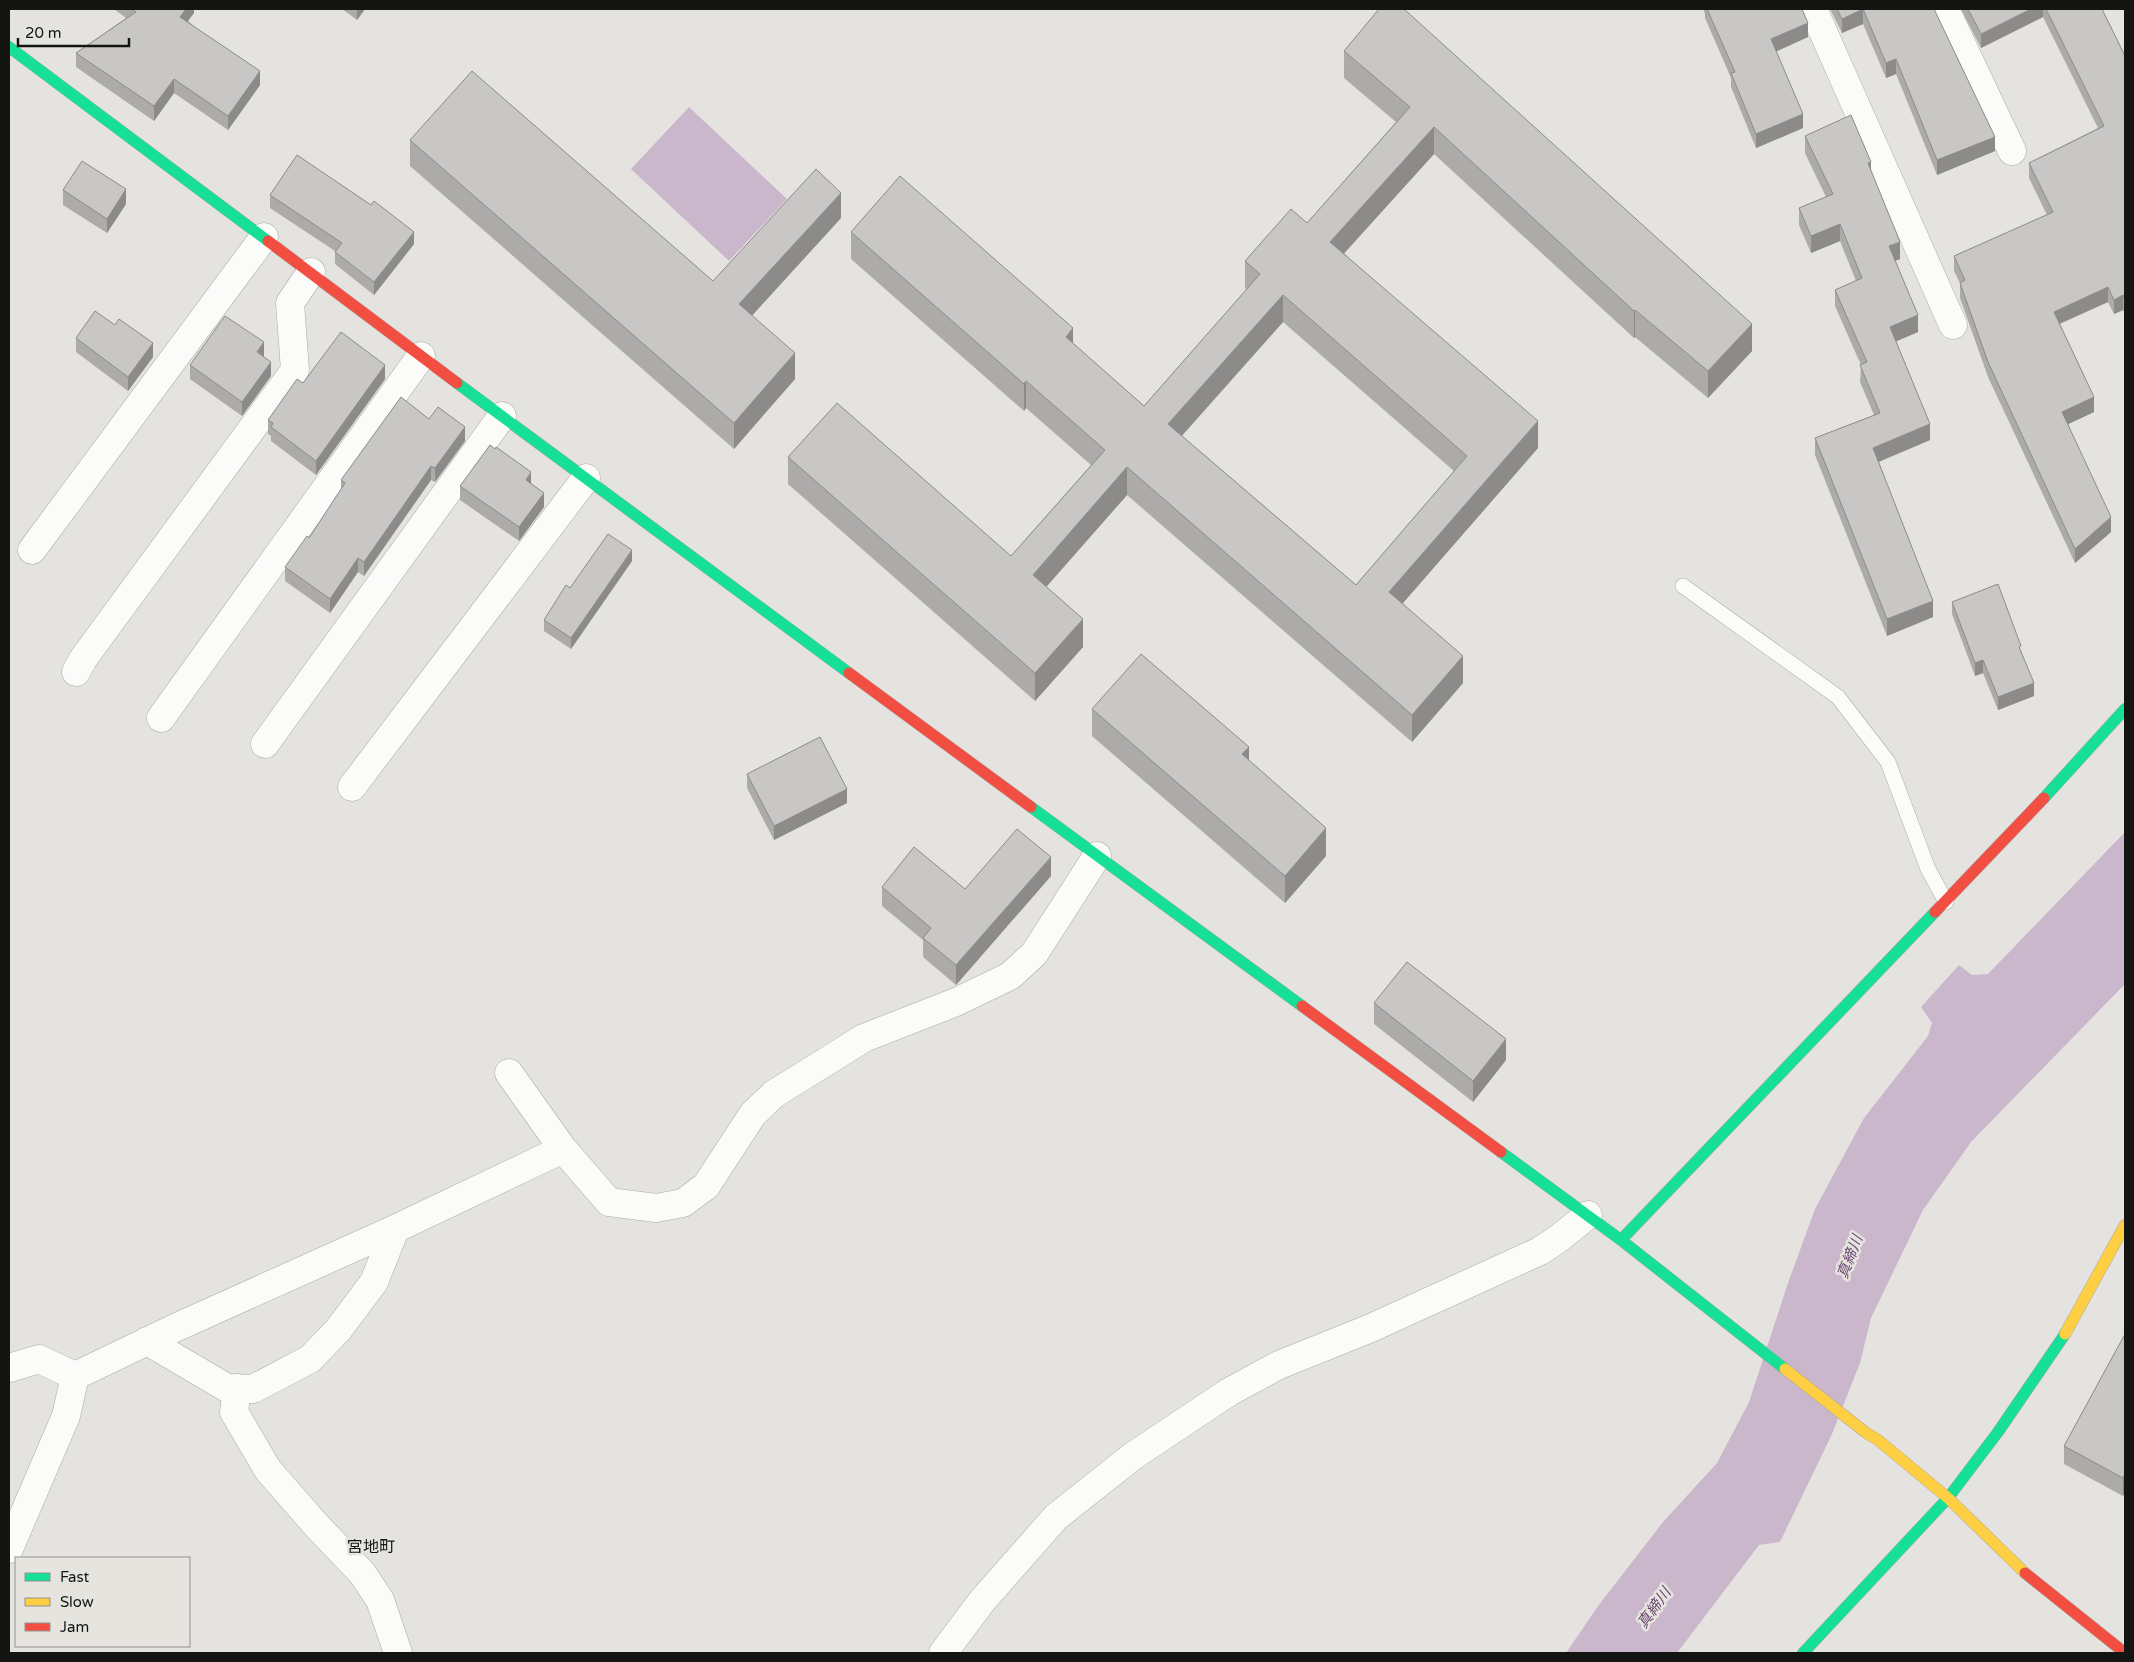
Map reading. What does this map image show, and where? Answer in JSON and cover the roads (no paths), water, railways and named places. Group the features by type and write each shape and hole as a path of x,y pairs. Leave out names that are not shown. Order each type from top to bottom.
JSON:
{"street":[{"path":"1813,9 1953,325"},
{"path":"1945,9 2012,151"},
{"path":"9,47 421,356 1096,856 1621,1240 1865,1432 1878,1440 1948,1498 2020,1569 2125,1653"},
{"path":"32,550 264,237"},
{"path":"76,672 83,659 295,370 290,303 311,272"},
{"path":"161,718 421,356"},
{"path":"265,744 502,416"},
{"path":"352,787 586,478"},
{"path":"1621,1240 1946,902 2125,709"},
{"path":"509,1073 563,1149 609,1202 656,1208 683,1203 706,1186 753,1114 774,1094 864,1038 956,1002 1010,976 1034,954 1096,856"},
{"path":"75,1376 147,1341 395,1229 563,1149"},
{"path":"943,1653 982,1601 1056,1517 1133,1456 1229,1392 1278,1366 1372,1328 1540,1251 1588,1215"},
{"path":"1803,1653 1948,1498 1998,1432 2070,1326 2125,1225"},
{"path":"147,1341 227,1388 253,1389 310,1358 338,1330 374,1282 395,1229"},
{"path":"9,1368 39,1359 75,1376"},
{"path":"9,1548 66,1416 75,1376"},
{"path":"237,1388 234,1412 268,1470 316,1525 362,1573 380,1600 398,1653"}],"lane":[{"path":"1683,586 1838,697 1888,762 1928,869 1946,902"}],"water":[{"path":"689,107 787,199 729,261 631,169"},
{"name":"真締川","path":"2125,832 2125,984 1971,1142 1923,1210 1871,1318 1860,1363 1832,1434 1780,1542 1759,1545 1677,1653 1566,1653 1598,1606 1663,1522 1717,1463 1749,1402 1788,1283 1815,1209 1864,1118 1928,1036 1932,1023 1921,1007 1959,965 1972,975 1988,974"}],"district":[{"name":"宮地町","path":"371,1546"}]}
